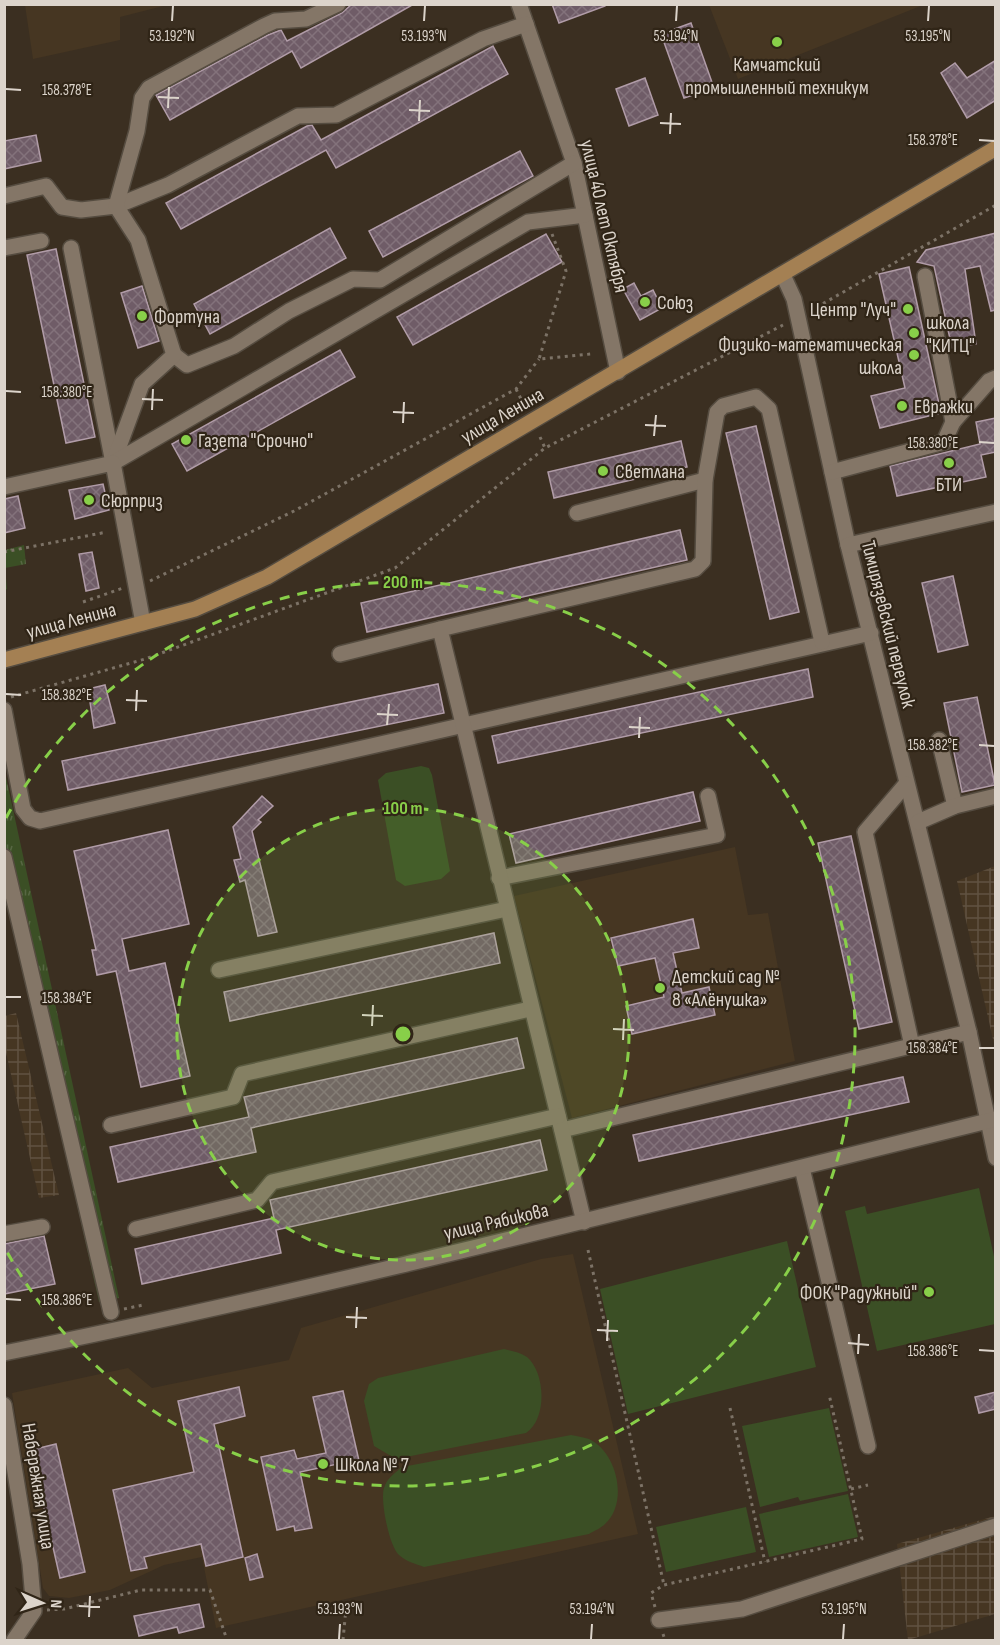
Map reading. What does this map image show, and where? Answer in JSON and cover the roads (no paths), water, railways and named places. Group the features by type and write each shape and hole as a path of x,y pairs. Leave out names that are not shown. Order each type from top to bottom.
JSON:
{"main road":[{"name":"улица Ленина","path":"4,660 195,609 267,577 996,148"}],"street":[{"path":"338,4 306,19 275,21 149,88 142,98 137,131 116,206 138,240 174,355 187,365 234,346 289,311 353,279 380,280 574,163"},
{"name":"улица 40 лет Октября","path":"519,4 574,163 618,372"},
{"path":"4,196 46,186 62,207 81,210 116,206 168,185 298,116 336,116 483,39 526,24"},
{"path":"4,486 113,463 528,222 585,215"},
{"path":"4,248 41,241"},
{"path":"71,248 142,623"},
{"name":"Тимирязевский переулок","path":"783,275 794,299 848,544 906,784 918,822 992,1120 996,1158"},
{"path":"925,276 953,422"},
{"path":"113,463 142,384 174,355"},
{"path":"832,472 944,441 953,422 989,381 996,378"},
{"path":"340,654 695,570 703,561 705,480 717,412 723,406 756,397 769,409 822,642"},
{"path":"577,513 705,480"},
{"path":"848,544 996,512"},
{"path":"440,629 530,1009 584,1222"},
{"path":"4,710 23,809 30,818 40,821 464,726 822,642 871,633"},
{"path":"939,740 955,806"},
{"path":"906,784 864,832 912,1046"},
{"path":"918,822 955,806 996,795"},
{"path":"499,878 717,835 708,796"},
{"path":"4,857 111,1312"},
{"path":"219,970 507,909"},
{"path":"111,1125 233,1097 242,1074 530,1009"},
{"path":"136,1229 257,1200 272,1182 560,1123 969,1032"},
{"name":"улица Рябикова","path":"4,1353 97,1335 584,1222 992,1120"},
{"path":"802,1168 868,1446"},
{"path":"4,1234 42,1227"},
{"name":"Набережная улица","path":"4,1405 30,1564 34,1611 14,1641"},
{"path":"659,1620 742,1609 996,1526"}],"place":[{"name":"Камчатский промышленный техникум","path":"777,42"},
{"name":"Союз","path":"645,302"},
{"name":"Центр \"Луч\"","path":"908,309"},
{"name":"Фортуна","path":"142,316"},
{"name":"школа \"КИТЦ\"","path":"914,333"},
{"name":"Физико-математическая школа","path":"914,355"},
{"name":"Евражки","path":"902,406"},
{"name":"Газета \"Срочно\"","path":"186,440"},
{"name":"БТИ","path":"949,463"},
{"name":"Светлана","path":"603,471"},
{"name":"Сюрприз","path":"89,500"},
{"name":"Детский сад № 8 «Алёнушка»","path":"660,988"},
{"name":"ФОК \"Радужный\"","path":"929,1292"},
{"name":"Школа № 7","path":"323,1464"}]}
